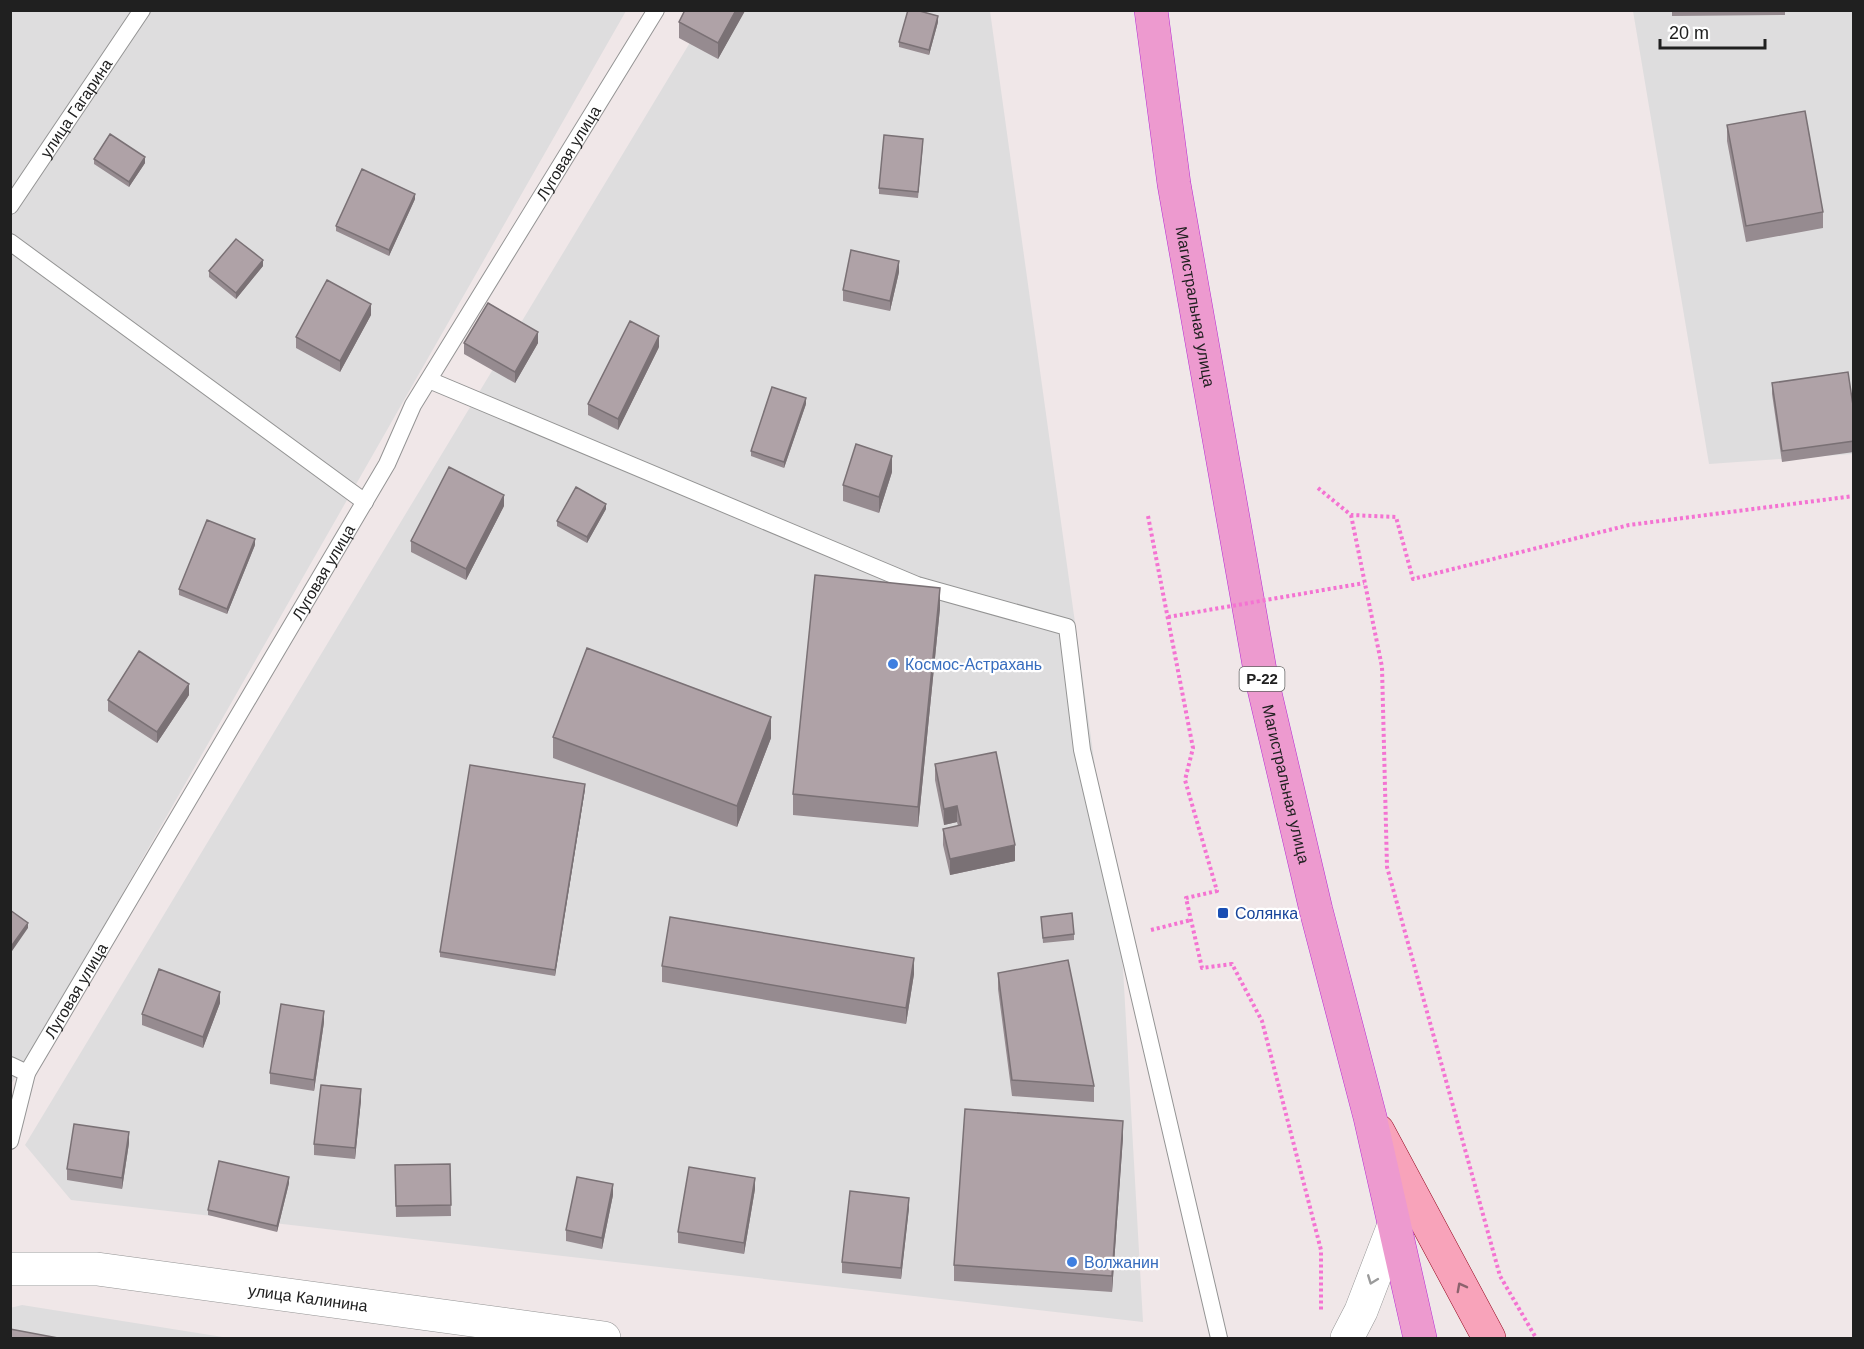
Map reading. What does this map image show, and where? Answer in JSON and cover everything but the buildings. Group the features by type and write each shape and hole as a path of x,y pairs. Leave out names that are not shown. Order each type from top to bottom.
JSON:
{"highway":[{"name":"Магистральная улица","path":"1151,10 1174,184 1261,676 1316,910 1370,1117 1420,1338"}],"main road":[{"path":"1370,1117 1489,1338"}],"street":[{"path":"1347,1338 1361,1311 1394,1226"},
{"name":"улица Калинина","path":"10,1269 97,1269 604,1338"}],"lane":[{"name":"улица Гагарина","path":"10,206 142,10"},
{"name":"Луговая улица","path":"10,1140 27,1074 365,501 429,380 656,10"},
{"path":"10,242 365,501"},
{"path":"429,380 917,585 1066,627 1082,750 1219,1338"},
{"path":"10,1065 27,1074"}],"path":[{"path":"1318,488 1351,514 1396,517 1413,579 1629,525 1854,496"},
{"path":"1351,514 1382,667 1387,867 1500,1276 1536,1338"},
{"path":"1148,516 1193,748 1185,780 1216,891 1186,898 1202,968 1232,964 1262,1021 1322,1250 1321,1319"},
{"path":"1168,617 1364,583"},
{"path":"1126,937 1191,920"}],"shaded area":[{"path":"11,11 626,11 27,1061 11,1084"},
{"path":"709,11 990,11 1123,968 1143,1322 71,1200 25,1145"},
{"path":"1633,11 1853,11 1853,454 1709,464"},
{"path":"22,1305 229,1338 11,1338 10,1308"}],"place":[{"name":"Космос-Астрахань","path":"893,664"},
{"name":"Солянка","path":"1223,913"},
{"name":"Волжанин","path":"1072,1262"}]}
